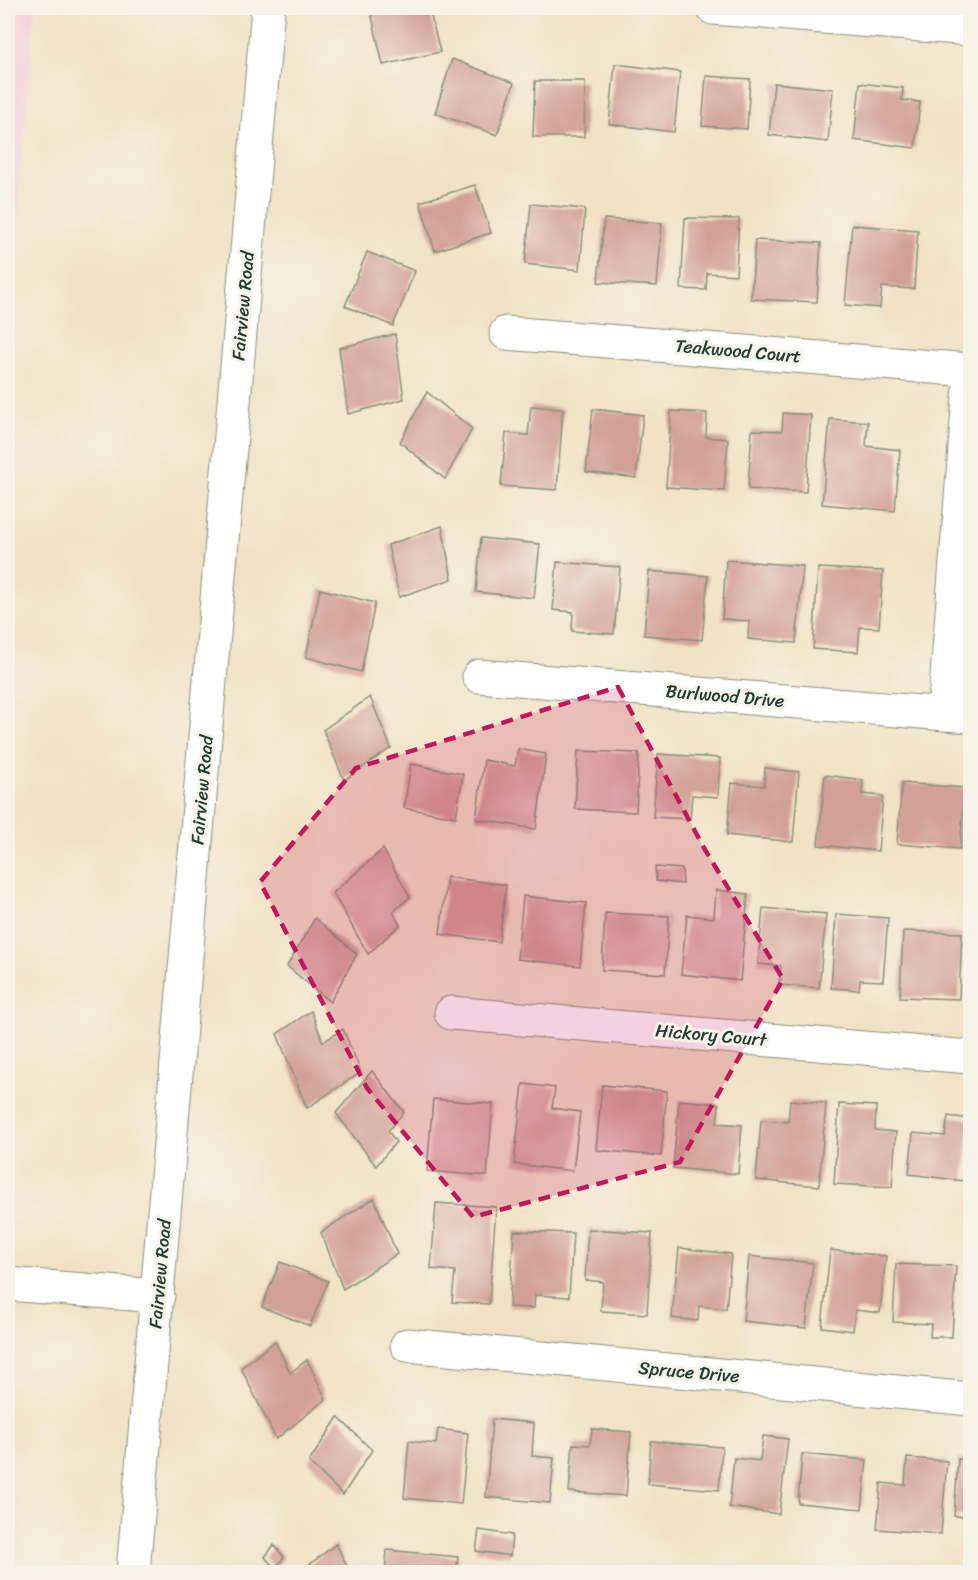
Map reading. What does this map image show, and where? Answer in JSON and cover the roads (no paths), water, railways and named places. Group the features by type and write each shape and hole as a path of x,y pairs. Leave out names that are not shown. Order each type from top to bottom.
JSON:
{"street":[{"name":"Fairview Road","path":"133,1572 268,8"},
{"path":"713,8 970,29"},
{"name":"Teakwood Court","path":"506,333 970,370"},
{"path":"957,715 970,384"},
{"name":"Burlwood Drive","path":"479,676 957,715"},
{"name":"Hickory Court","path":"452,1013 970,1056"},
{"path":"8,1284 158,1296"},
{"name":"Spruce Drive","path":"407,1345 970,1399"}]}
